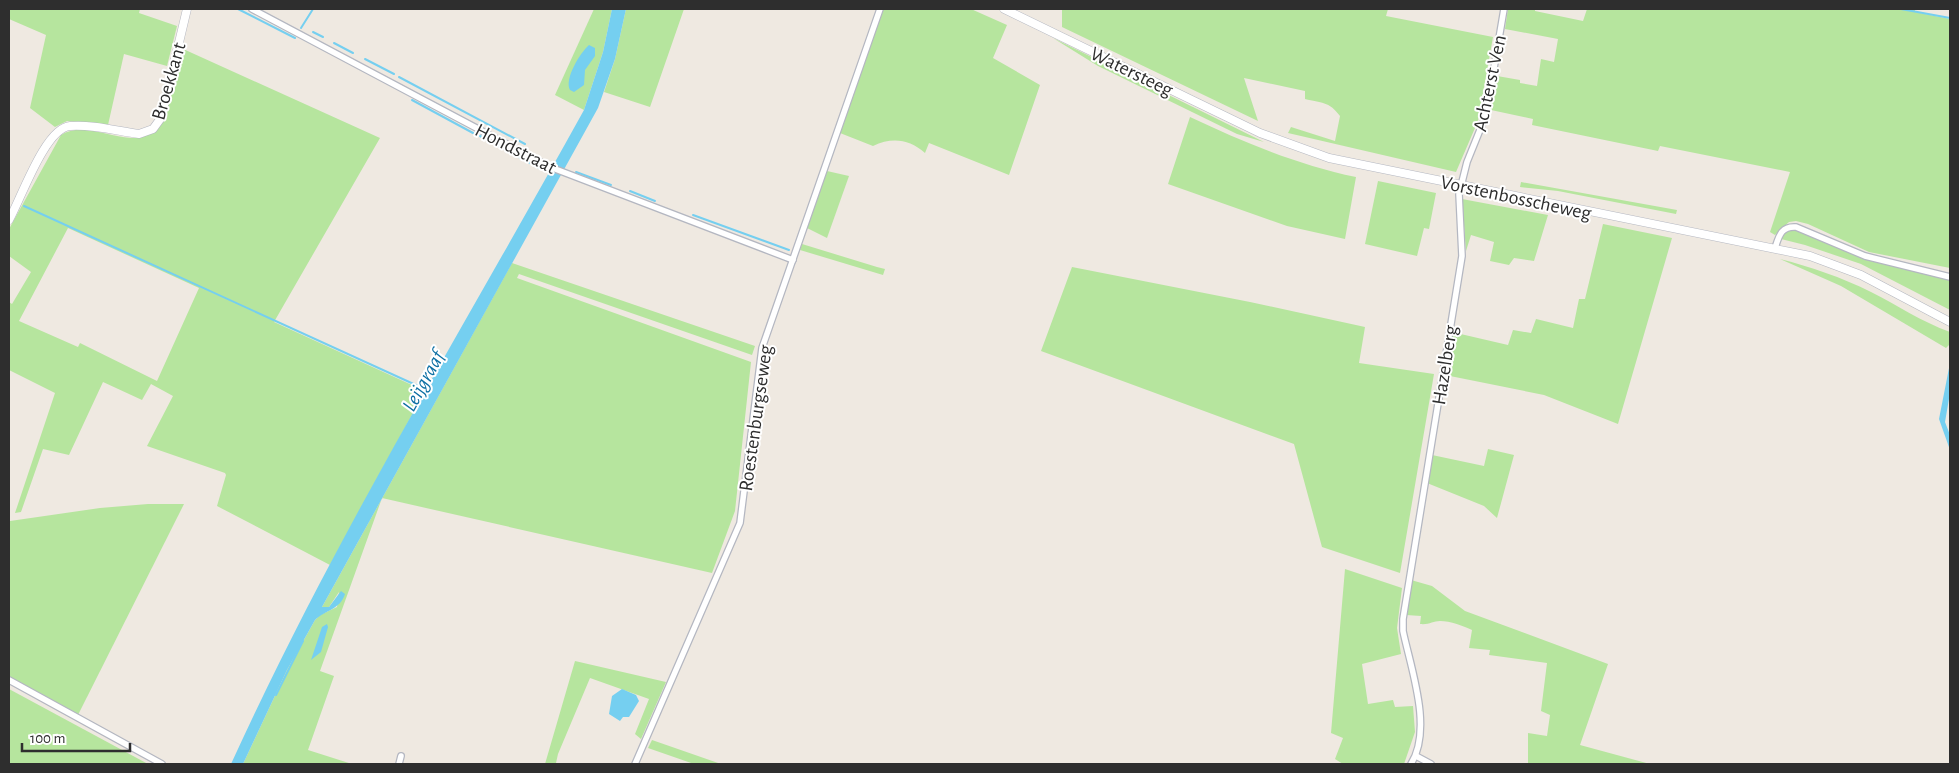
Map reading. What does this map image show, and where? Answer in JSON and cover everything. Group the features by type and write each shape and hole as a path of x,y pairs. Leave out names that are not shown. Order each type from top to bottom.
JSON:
{"street":[{"name":"Broekkant","path":"9,220 52,136 64,127 70,126 139,134 153,129 161,118 188,9"},
{"name":"Hondstraat","path":"252,9 550,167 793,260"},
{"name":"Roestenburgseweg","path":"635,764 740,523 762,348 880,9"},
{"name":"Watersteeg","path":"1004,9 1260,133"},
{"name":"Achterst Ven","path":"1461,185 1467,162 1486,115 1504,9"},
{"name":"Vorstenbosscheweg","path":"1260,133 1329,158 1810,256 1842,267 1950,322"},
{"name":"Hazelberg","path":"1416,756 1420,732 1420,710 1403,631 1414,545 1462,256 1458,204 1461,185"},
{"path":"1776,248 1779,234 1790,227 1796,227 1865,256 1950,277"},
{"path":"9,680 162,764"},
{"path":"399,764 401,756"},
{"path":"1411,764 1416,756 1431,764"}],"green space":[{"path":"9,9 140,9 139,13 177,26 167,66 124,54 108,125 67,121 55,127 30,108 46,35 9,19"},
{"path":"594,9 612,9 603,52 584,110 555,95"},
{"path":"626,9 684,9 650,107 604,92 615,59"},
{"path":"883,9 971,9 1007,25 993,58 1040,85 1009,175 929,143 925,153 907,142 887,141 873,146 840,133"},
{"path":"1062,9 1388,9 1386,16 1493,37 1478,121 1456,172 1288,133 1291,127 1335,141 1340,116 1328,105 1305,99 1305,91 1244,78 1258,121 1062,27"},
{"path":"1508,9 1535,9 1535,11 1583,21 1587,9 1915,9 1915,12 1950,19 1950,268 1869,252 1808,224 1796,221 1789,222 1775,235 1770,232 1790,172 1660,146 1658,151 1532,125 1533,119 1491,110 1497,76 1520,80 1520,83 1537,86 1541,59 1554,62 1558,39 1505,29"},
{"path":"1053,38 1264,142 1237,134 1098,66"},
{"path":"181,48 380,138 274,322 425,391 330,565 217,506 225,473 147,446 173,396 151,384 142,400 103,382 69,455 43,449 21,512 15,513 55,393 9,370 9,302 12,304 31,272 9,256 9,229 61,135 74,130 87,130 129,138 142,137 154,131 164,118","holes":["68,228 199,288 157,381 80,343 78,347 19,321"]},
{"path":"1190,117 1271,152 1313,166 1356,177 1345,239 1287,226 1168,184"},
{"path":"827,171 849,176 827,238 807,228"},
{"path":"1378,181 1436,193 1429,229 1424,228 1417,256 1365,244"},
{"path":"1521,182 1677,210 1676,214 1558,191 1520,187"},
{"path":"1462,199 1548,215 1534,261 1514,258 1509,265 1490,261 1494,242 1471,235 1466,251"},
{"path":"1603,224 1672,238 1618,424 1544,395 1445,375 1452,332 1508,345 1513,330 1531,333 1536,319 1573,328 1579,299 1585,299"},
{"path":"1791,229 1867,258 1950,279 1950,310 1861,264 1781,239 1785,231"},
{"path":"802,244 885,269 883,275 800,250"},
{"path":"1780,259 1826,273 1871,292 1950,332 1950,344 1946,348 1841,286"},
{"path":"512,263 755,346 752,355 519,274 517,278 751,362 735,511 712,573 382,498"},
{"path":"1072,267 1365,327 1359,363 1434,374 1400,573 1322,547 1294,444 1041,351"},
{"path":"1488,449 1514,455 1497,518 1484,506 1427,483 1432,455 1484,466"},
{"path":"382,499 320,671 334,676 308,750 352,764 243,764 287,670 315,620 320,615 337,607 339,592 329,607 322,607"},
{"path":"148,504 184,504 78,715 9,677 10,521 100,508"},
{"path":"1345,569 1402,588 1397,628 1401,654 1362,664 1368,704 1393,700 1395,707 1413,706 1415,732 1404,764 1343,764 1335,759 1343,738 1331,733"},
{"path":"1411,580 1432,586 1465,611 1608,664 1580,745 1650,764 1528,764 1528,733 1547,736 1550,715 1541,711 1547,663 1489,655 1490,650 1469,648 1472,630 1457,624 1440,621 1420,624 1421,616 1406,615"},
{"path":"575,661 666,682 641,739 635,734 649,699 590,678 558,754 556,763 560,764 545,764"},
{"path":"9,689 148,764 9,764"},
{"path":"652,740 721,764 694,764 648,748"}],"water":[{"path":"612,9 626,9 615,59 598,108 322,607 329,607 341,591 345,594 343,599 336,607 315,620 287,670 243,764 231,764 271,679 356,515 584,110 603,52"},
{"path":"589,45 595,48 595,56 585,70 584,85 574,92 570,90 569,79 577,60"},
{"path":"1950,363 1950,393 1945,422 1950,435 1950,450 1939,419"},
{"path":"327,624 328,627 321,652 311,660 322,627"},
{"path":"622,689 636,695 639,701 629,717 623,717 620,721 609,714 612,696"}],"waterway":[{"path":"238,9 295,38"},
{"path":"301,28 313,9"},
{"path":"1901,9 1950,18"},
{"path":"313,32 323,37"},
{"path":"334,43 353,53"},
{"path":"365,59 394,74"},
{"path":"399,77 525,144"},
{"path":"412,100 473,133"},
{"path":"480,136 543,170"},
{"path":"576,172 611,185"},
{"path":"630,191 655,201"},
{"path":"24,206 418,386"},
{"path":"693,215 789,250"},
{"name":"Leijgraaf","path":"276,695 303,641"}]}
